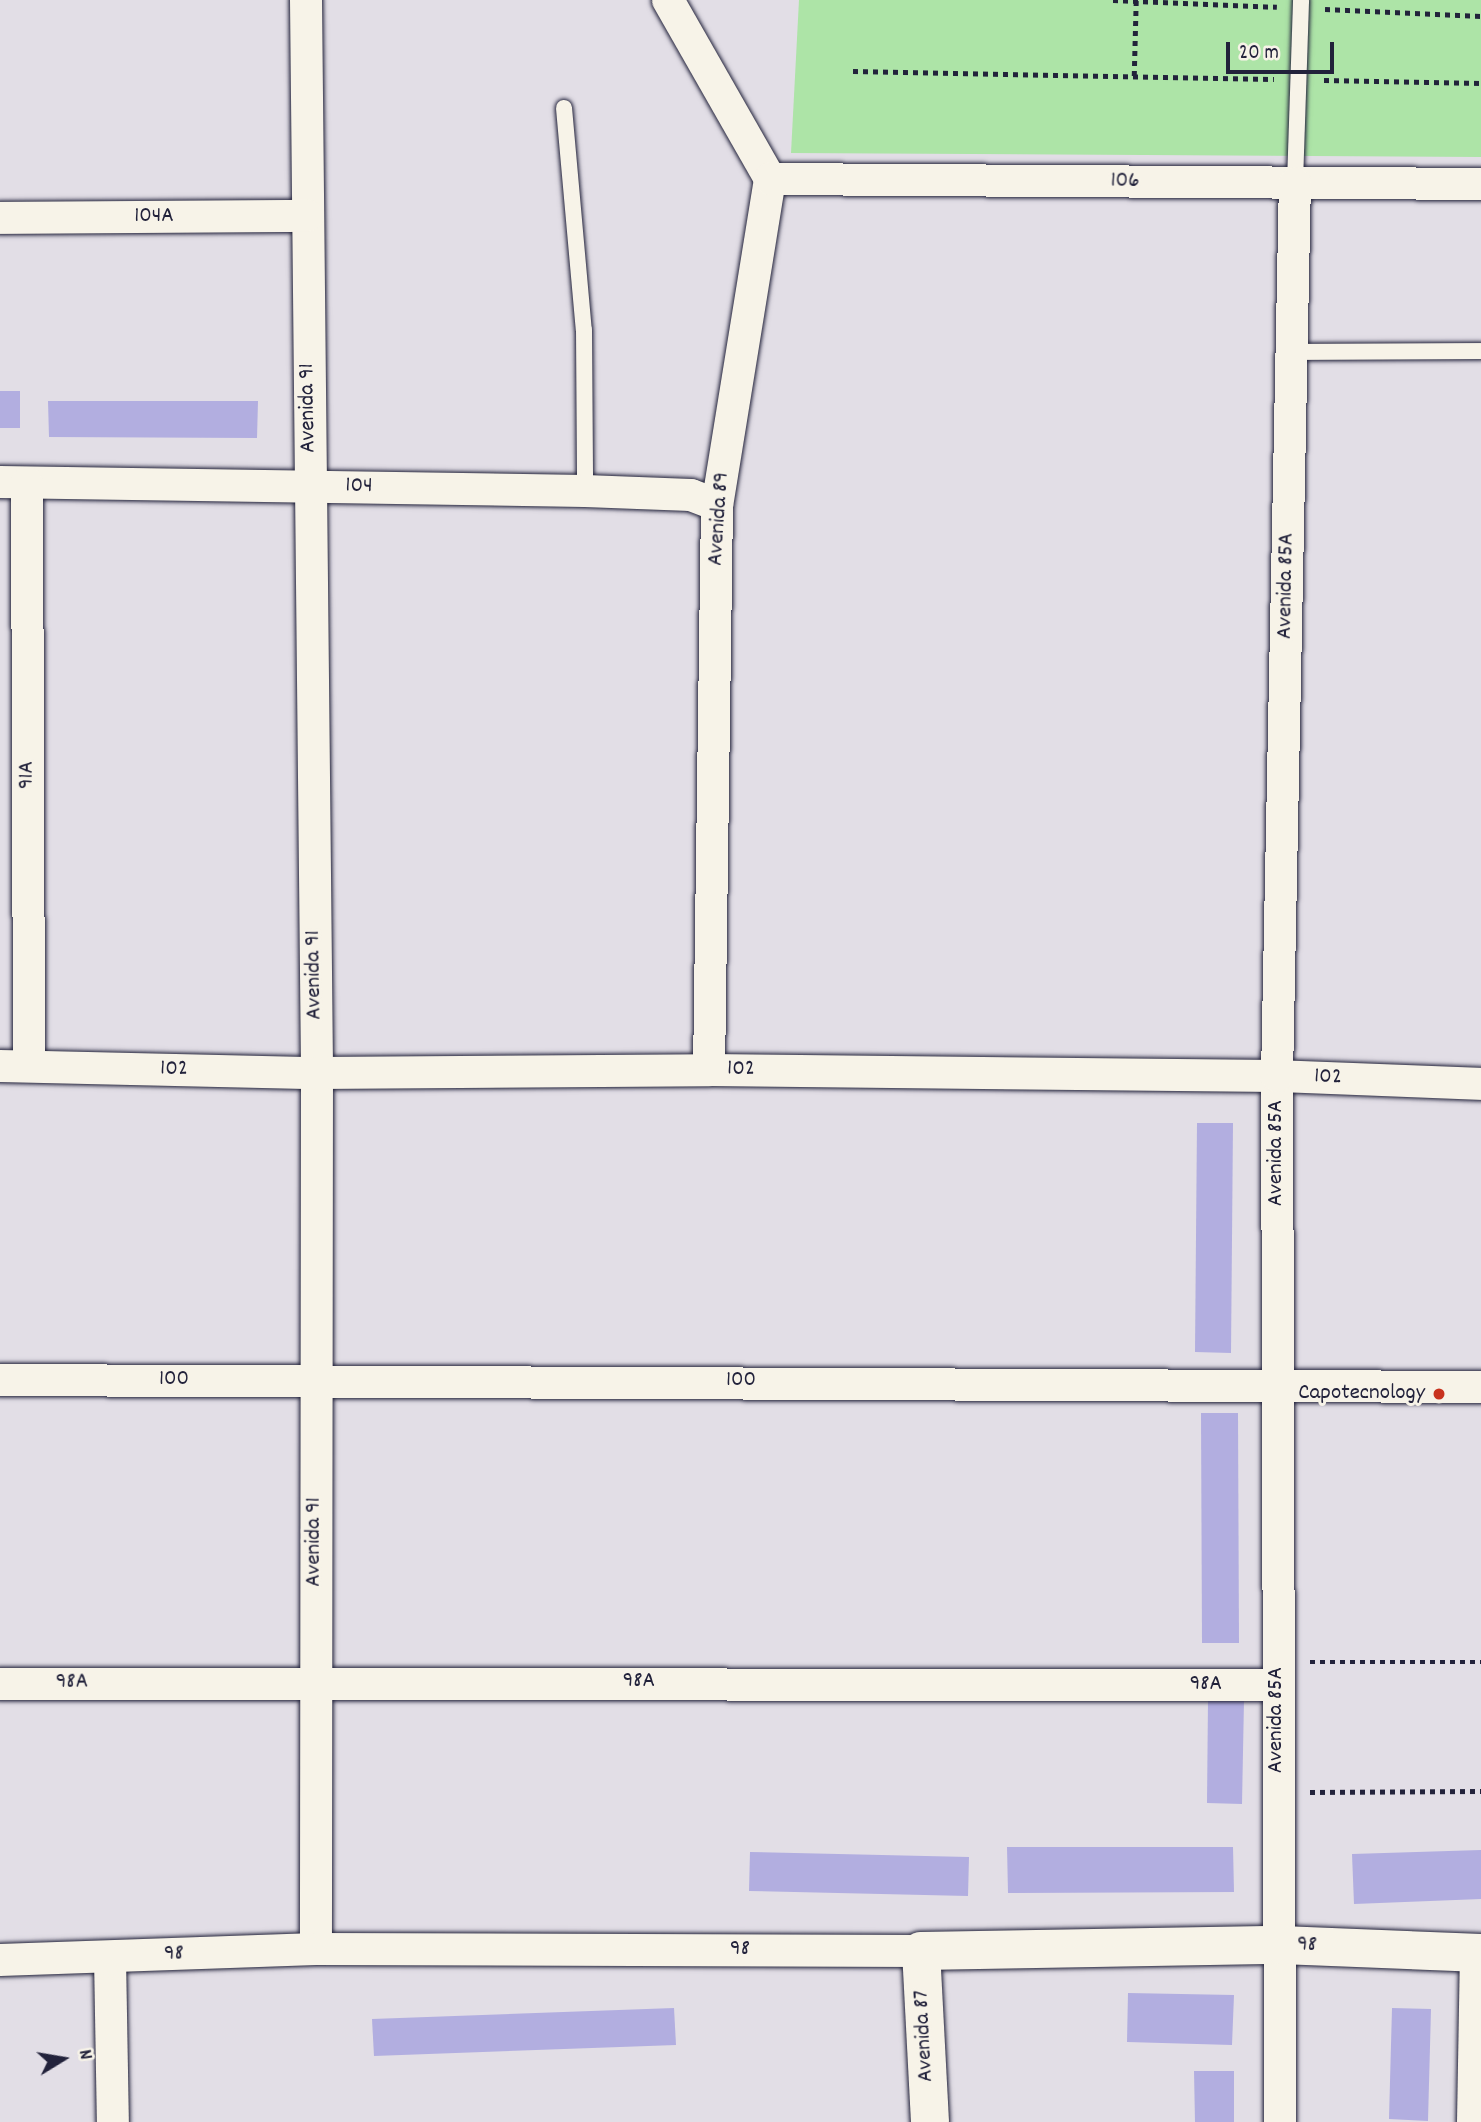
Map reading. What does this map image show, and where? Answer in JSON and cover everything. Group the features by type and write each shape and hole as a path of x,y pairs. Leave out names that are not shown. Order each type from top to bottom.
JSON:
{"street":[{"name":"Avenida 91","path":"306,0 317,1073 314,1381 316,1949"},
{"path":"668,0 770,179"},
{"name":"106","path":"770,179 1481,184"},
{"name":"Avenida 89","path":"709,1070 717,505 770,179"},
{"name":"Avenida 85A","path":"1280,2122 1277,1076 1296,183"},
{"name":"104A","path":"0,218 307,216"},
{"name":"104","path":"14,482 585,491 691,495 717,505"},
{"name":"91A","path":"14,482 14,1066"},
{"name":"102","path":"14,1066 317,1073 709,1070 1277,1076 1481,1084"},
{"name":"100","path":"0,1380 1278,1382 1481,1387"},
{"name":"98A","path":"0,1684 1277,1673"},
{"name":"98","path":"0,1960 316,1949 921,1951 1281,1945 1479,1953"},
{"name":"Avenida 87","path":"921,1951 930,2122"},
{"path":"1473,2122 1479,1953"},
{"path":"110,1957 113,2122"}],"lane":[{"path":"1296,183 1301,0"},
{"path":"564,108 584,330 585,491"},
{"path":"1292,352 1481,351"}],"path":[{"path":"1134,76 1136,0"},
{"path":"853,71 1481,83"},
{"path":"1277,1673 1481,1662"},
{"path":"1277,1792 1481,1791"}],"green space":[{"path":"799,0 1481,0 1481,157 791,153"}],"building":[{"path":"0,391 20,391 20,428 0,428"},
{"path":"48,401 258,401 257,438 49,437"},
{"path":"1197,1123 1233,1123 1231,1353 1195,1352"},
{"path":"1201,1413 1238,1413 1239,1643 1202,1643"},
{"path":"1208,1700 1244,1700 1242,1804 1207,1803"},
{"path":"1007,1847 1233,1847 1234,1892 1008,1893"},
{"path":"1481,1850 1481,1899 1354,1904 1352,1854"},
{"path":"750,1852 969,1857 968,1896 749,1891"},
{"path":"1128,1993 1234,1995 1232,2045 1127,2042"},
{"path":"674,2008 676,2045 374,2056 372,2019"},
{"path":"1392,2008 1431,2009 1428,2121 1389,2119"},
{"path":"1194,2071 1234,2071 1234,2122 1195,2122"}],"place":[{"name":"Capotecnology","path":"1439,1394"}]}
